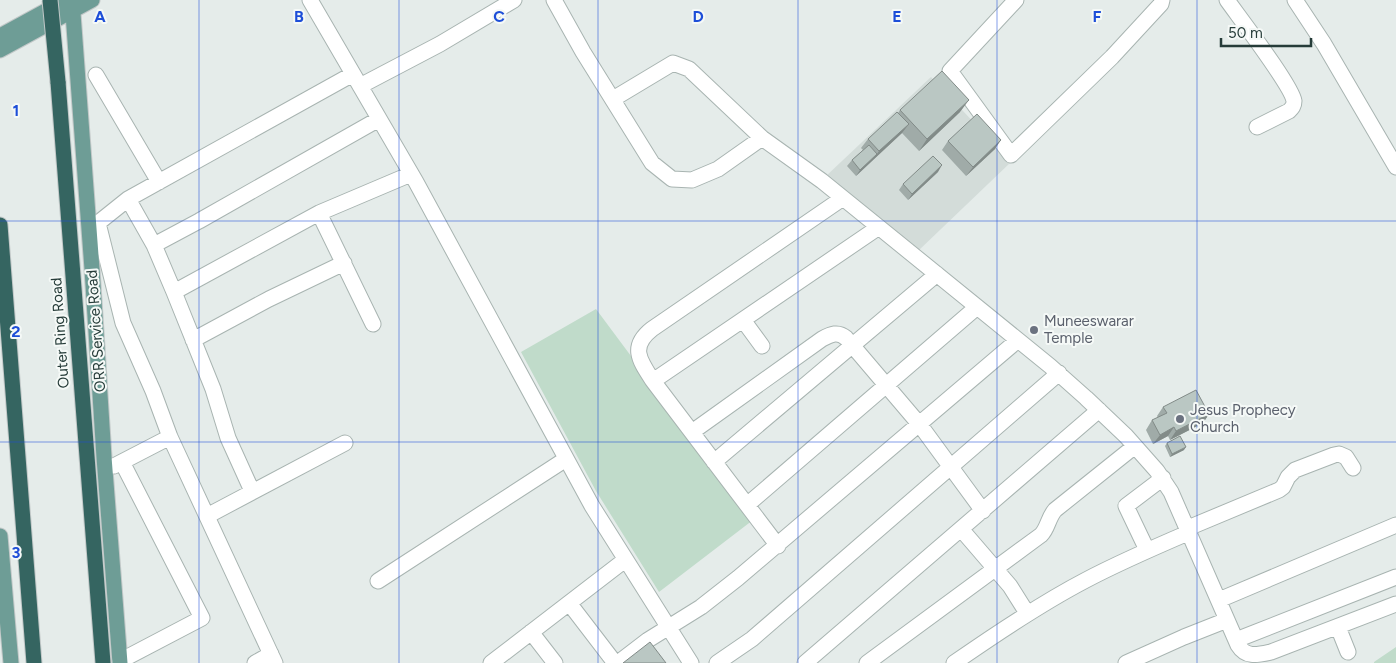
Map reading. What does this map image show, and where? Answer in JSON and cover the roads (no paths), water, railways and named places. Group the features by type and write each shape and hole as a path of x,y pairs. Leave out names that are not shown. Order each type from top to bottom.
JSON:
{"highway":[{"name":"Outer Ring Road","path":"50,0 103,663"},
{"path":"0,225 34,663"}],"main road":[{"path":"0,36 70,4 92,0"},
{"path":"0,50 70,4"},
{"name":"ORR Service Road","path":"70,4 92,269 120,662"},
{"path":"0,536 10,663"}],"street":[{"path":"310,0 411,174 566,459 625,560 691,663"},
{"path":"255,663 273,658 170,437 153,391 123,323 98,223 128,199 159,182 357,80 440,44 514,0"},
{"path":"554,0 652,163 672,179 692,180 718,168 762,138"},
{"path":"1016,0 950,72 1010,155 1112,57 1161,4 1162,0"},
{"path":"1227,0 1285,83 1294,101 1293,108 1289,111 1257,126"},
{"path":"1295,0 1324,44 1396,167"},
{"path":"613,99 673,63 689,69 762,138 843,198 1059,373 1135,446 1162,478 1171,492 1189,530 1242,651 1247,654 1260,654 1284,647 1396,604"},
{"path":"96,75 159,182"},
{"path":"154,245 200,221 379,119"},
{"path":"174,292 319,213 411,174"},
{"path":"778,546 642,364 638,353 640,342 647,333 843,198"},
{"path":"128,199 154,245 174,292 213,389 228,438 252,491"},
{"path":"319,213 373,324"},
{"path":"654,381 879,227"},
{"path":"193,340 269,299 344,263"},
{"path":"714,462 937,274"},
{"path":"747,505 977,307"},
{"path":"743,320 762,346"},
{"path":"692,432 828,336 839,334 852,346 920,425 984,510"},
{"path":"569,603 617,663 648,640 712,599 778,546 1018,340"},
{"path":"716,663 752,639 1059,373"},
{"path":"805,663 1099,410"},
{"path":"105,470 170,437"},
{"path":"207,516 345,444"},
{"path":"867,663 1041,535 1055,510 1135,446"},
{"path":"954,663 1027,613 1085,580 1189,530 1279,490 1283,487 1291,473 1302,467 1339,454 1346,457 1352,468"},
{"path":"378,580 566,459"},
{"path":"120,662 202,618 122,462"},
{"path":"1147,550 1126,506 1162,478"},
{"path":"1219,600 1396,525"},
{"path":"962,529 996,568 1027,613"},
{"path":"491,663 625,560"},
{"path":"1236,640 1396,576"},
{"path":"1126,663 1227,620"},
{"path":"1338,626 1348,652"},
{"path":"531,632 555,663"}],"place":[{"name":"Muneeswarar Temple","path":"1034,330"},
{"name":"Jesus Prophecy Church","path":"1180,419"}]}
